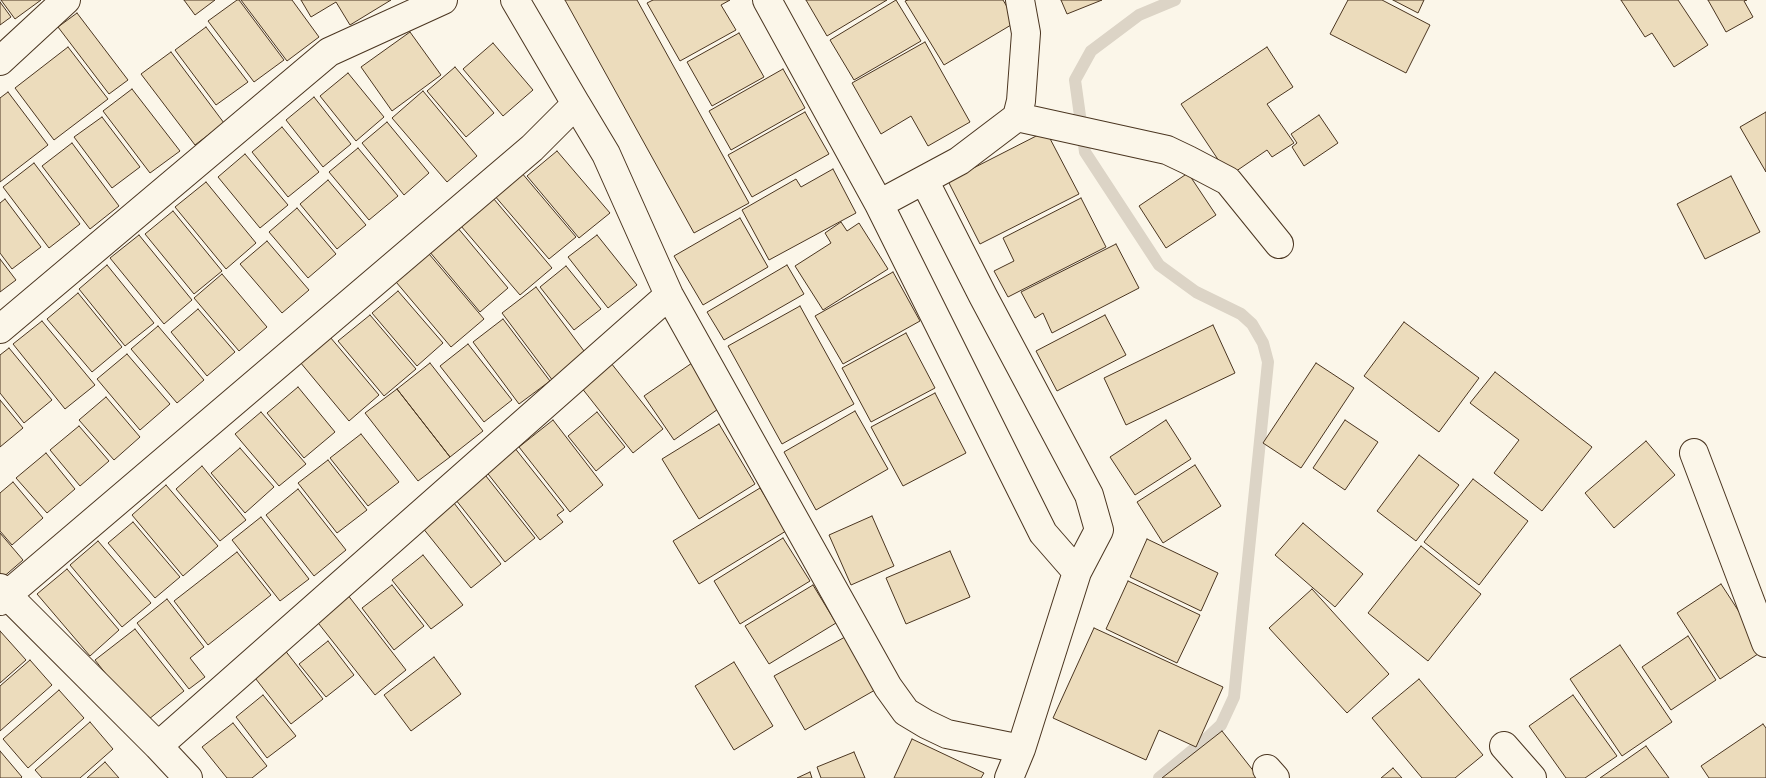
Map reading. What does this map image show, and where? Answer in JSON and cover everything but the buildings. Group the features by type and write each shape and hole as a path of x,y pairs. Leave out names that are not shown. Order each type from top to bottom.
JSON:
{"street":[{"path":"0,61 66,0"},
{"path":"0,329 329,52 443,0"},
{"path":"515,0 606,154 669,296 888,687 906,712 947,734 1020,749"},
{"path":"767,0 879,204 1043,533 1077,572"},
{"path":"879,204 959,161 1016,117 1021,100 1026,32 1020,0"},
{"path":"188,778 158,746 2,595 532,148 576,104"},
{"path":"1016,117 1167,150 1228,181 1279,244"},
{"path":"924,180 983,296 1089,495 1099,530 1077,572 1009,778"},
{"path":"158,746 669,296"},
{"path":"1694,453 1766,643"},
{"path":"1504,746 1532,778"}],"waterway":[{"path":"1159,778 1221,725 1234,697 1268,362 1263,343 1252,324 1241,314 1196,292 1159,265 1085,152 1075,80 1091,51 1139,15 1175,0"}]}
